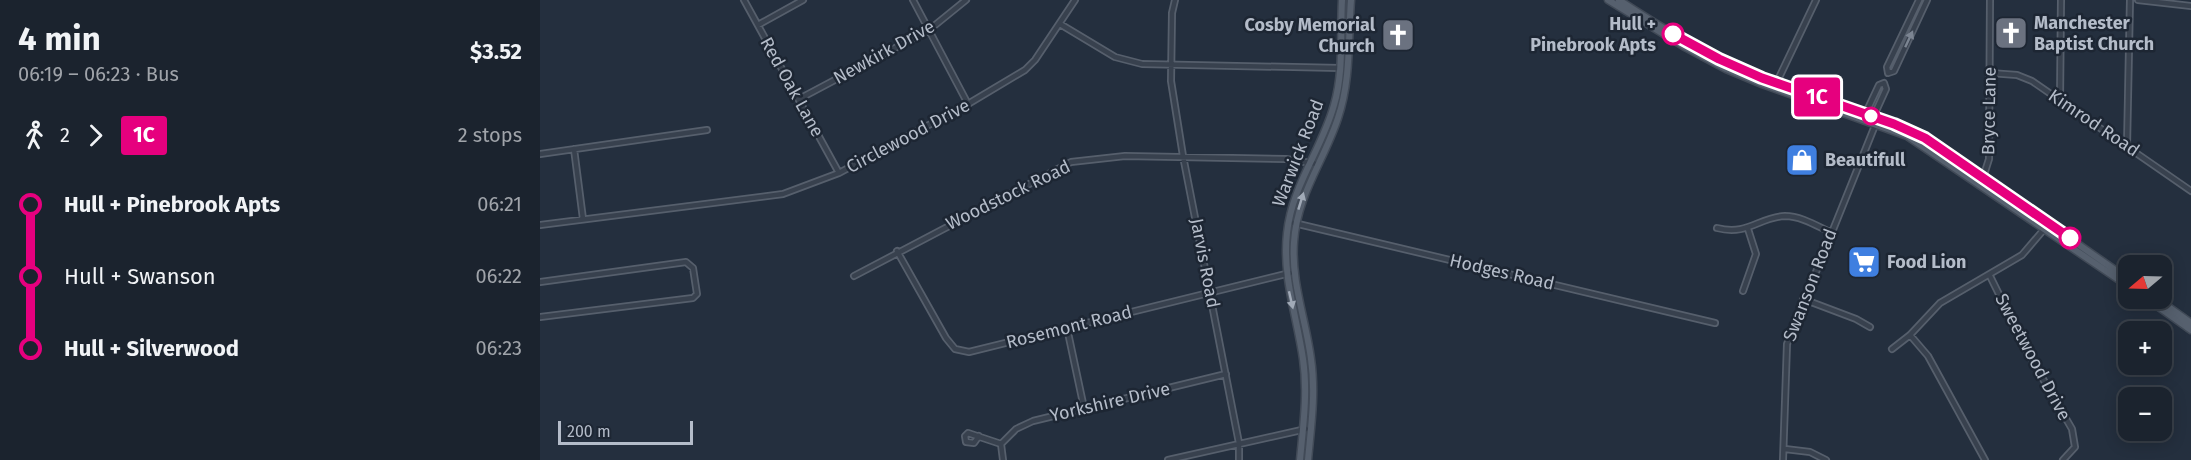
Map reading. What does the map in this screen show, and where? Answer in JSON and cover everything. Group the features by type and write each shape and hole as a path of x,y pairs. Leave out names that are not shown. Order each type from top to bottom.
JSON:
{"main road":[{"name":"Warwick Road","path":"1300,460 1306,394 1304,362 1287,274 1288,222 1298,185 1332,111 1341,68 1342,0"},
{"name":"Warwick Road","path":"1308,460 1312,361 1294,272 1296,224 1303,195 1338,120 1343,102 1347,81 1351,0"},
{"path":"1608,0 1700,56 1775,86 1871,119 1920,143 1983,181 2118,279"},
{"path":"1619,0 1710,55 1775,86"},
{"path":"2047,226 2118,272"},
{"path":"2161,309 2191,330"},
{"path":"2172,309 2191,322"}],"street":[{"name":"Red Oak Lane","path":"744,0 839,173"},
{"path":"758,25 803,0"},
{"path":"913,0 968,104"},
{"name":"Newkirk Drive","path":"799,99 928,30 966,0"},
{"name":"Circlewood Drive","path":"540,225 783,194 839,173 968,104 1025,70 1035,60 1075,0"},
{"name":"Jarvis Road","path":"1175,0 1172,13 1172,65 1183,156 1211,291 1239,443 1239,460"},
{"path":"1775,86 1816,0"},
{"path":"1919,0 1887,67 1888,73 1894,71 1928,0"},
{"name":"Bryce Lane","path":"1983,181 1989,159 1990,0"},
{"path":"2061,0 2061,100"},
{"path":"2127,146 2130,0"},
{"path":"2138,0 2191,6"},
{"path":"1060,24 1115,57 1142,64 1337,66 1341,68"},
{"name":"Kimrod Road","path":"1990,73 2017,75 2032,81 2191,191"},
{"path":"1883,82 1886,87 1871,119 1879,85 1883,82"},
{"name":"Swanson Road","path":"1783,460 1786,350 1871,119"},
{"path":"540,154 707,130"},
{"path":"574,149 583,219"},
{"name":"Woodstock Road","path":"854,276 897,251 1071,162 1125,156 1183,156 1286,159 1317,164"},
{"path":"1717,228 1734,231 1748,229 1776,217 1788,216 1830,232"},
{"name":"Hodges Road","path":"1288,222 1715,323"},
{"path":"1892,349 1910,335 1940,303 2022,255 2047,226"},
{"path":"1743,291 1756,254 1748,229"},
{"name":"Rosemont Road","path":"897,251 946,338 955,349 969,352 1294,272"},
{"path":"540,282 686,262 693,268 697,294 693,298 540,317"},
{"name":"Sweetwood Drive","path":"1989,276 2076,439 2071,454 2063,460"},
{"path":"1803,299 1870,327"},
{"path":"1067,328 1084,408"},
{"path":"1910,335 1928,356 1985,460"},
{"name":"Yorkshire Drive","path":"1001,444 1016,429 1033,421 1226,374"},
{"path":"1168,460 1311,427"},
{"path":"979,436 1001,444 1003,460"},
{"path":"1785,449 1810,452 1826,460"}],"bus line":[{"name":"1C","path":"1673,34 1719,59 1762,78 1894,124 1925,138 2070,238"}],"place":[{"name":"Manchester Baptist Church","path":"2011,33"},
{"name":"Hull + Pinebrook Apts","path":"1673,34"},
{"name":"Cosby Memorial Church","path":"1398,35"},
{"name":"Beautifull","path":"1802,160"},
{"name":"Food Lion","path":"1864,262"}]}
